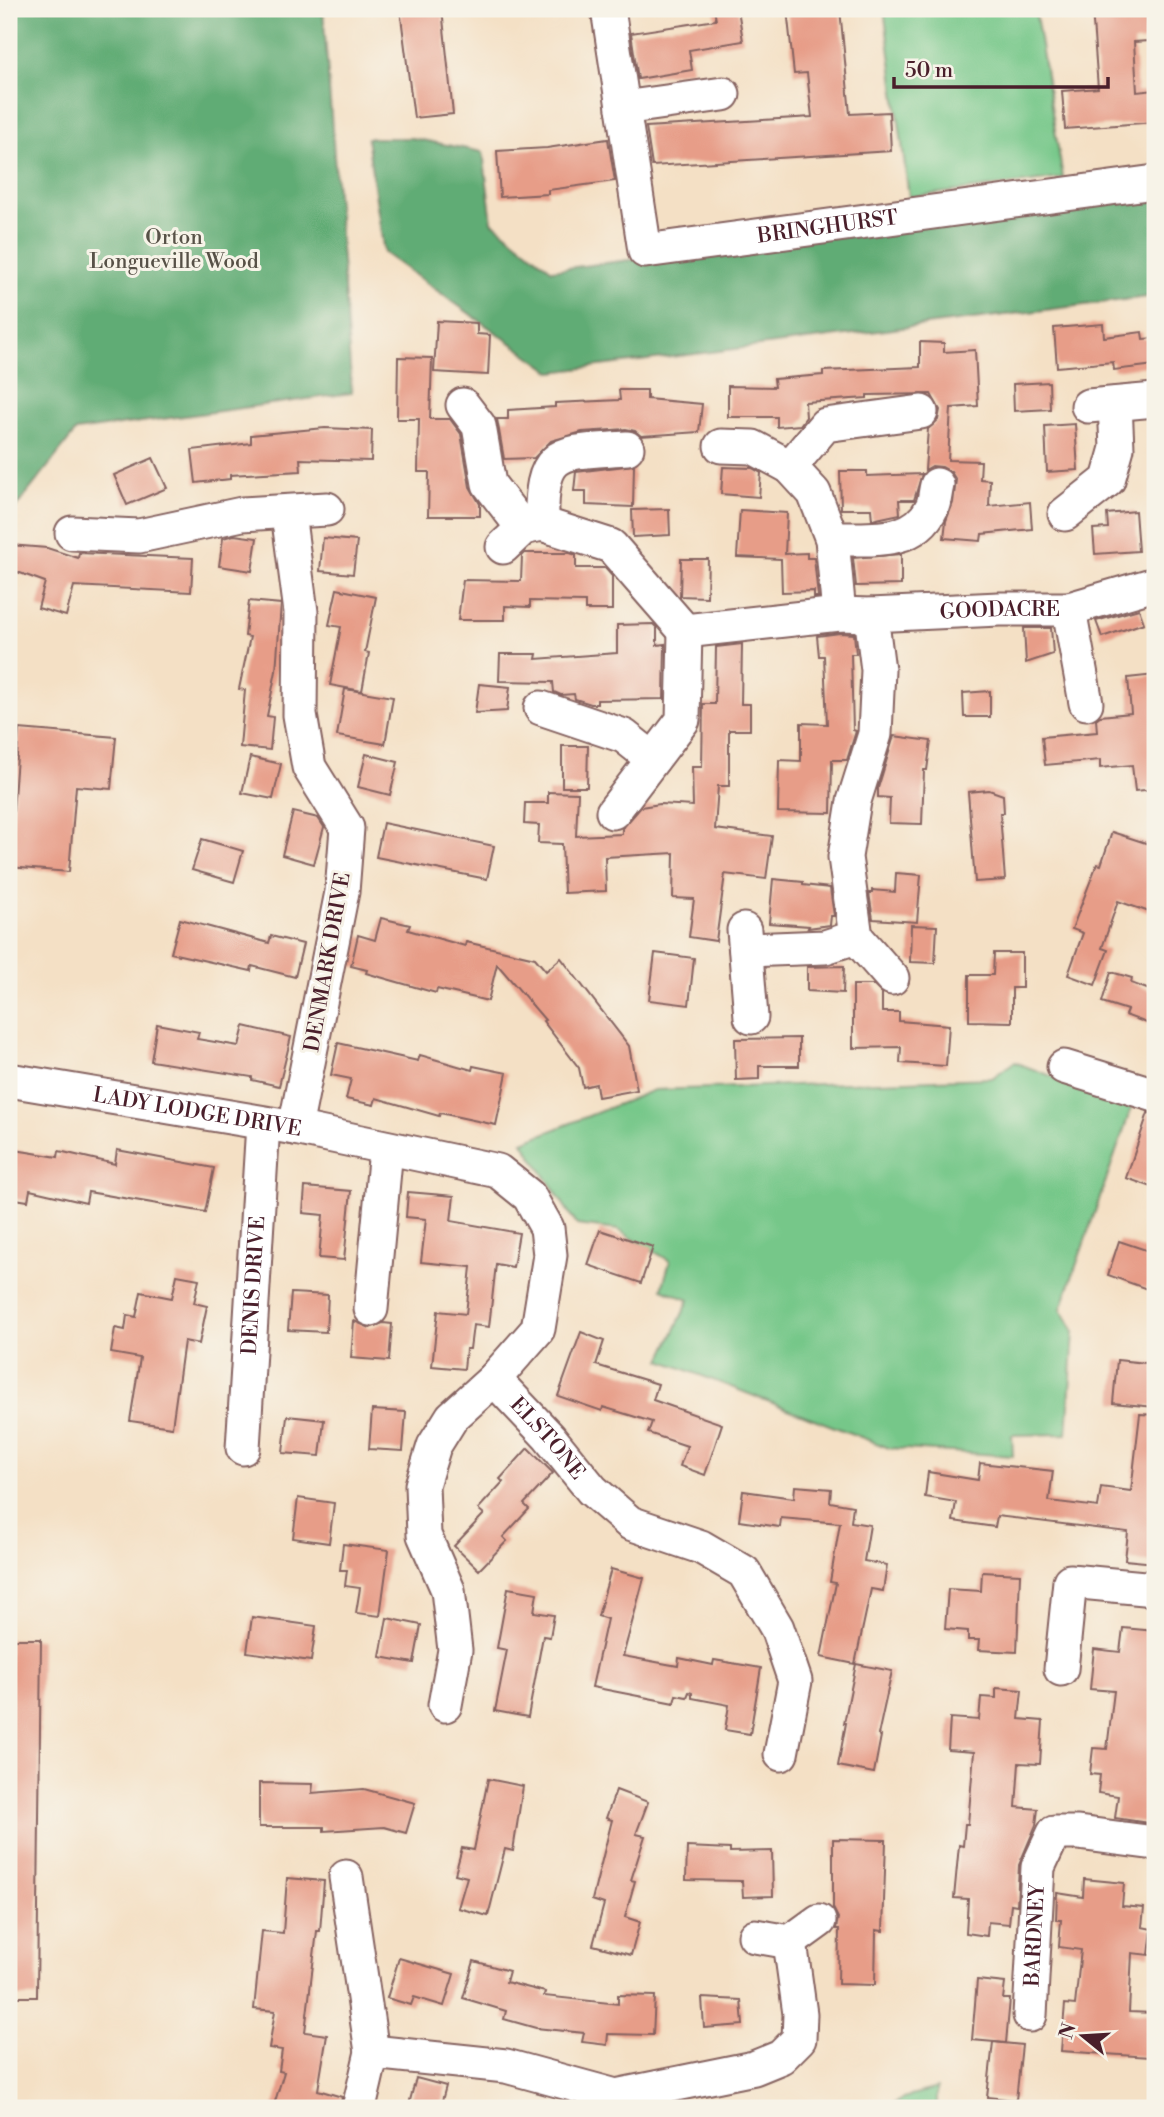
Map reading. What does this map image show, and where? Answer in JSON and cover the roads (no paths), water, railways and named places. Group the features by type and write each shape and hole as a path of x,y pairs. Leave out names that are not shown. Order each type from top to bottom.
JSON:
{"street":[{"name":"BRINGHURST","path":"608,9 645,251 1155,182"},
{"path":"623,108 723,94"},
{"path":"1065,514 1108,480 1117,448 1101,405 1155,400"},
{"path":"463,405 479,426 489,484 523,533 611,546 685,631 683,720 613,812"},
{"path":"790,467 825,425 920,412"},
{"path":"721,446 753,447 790,467 814,493 832,539 855,615 878,670 875,734 854,801 845,857 856,937 892,978"},
{"path":"523,533 550,466 567,453 627,448"},
{"path":"832,539 899,537 918,526 933,507 937,485"},
{"path":"72,533 139,537 242,514 327,509"},
{"name":"DENMARK DRIVE","path":"288,513 301,612 300,715 309,767 347,828 342,892 295,1128"},
{"name":"GOODACRE","path":"685,631 855,615 1069,609 1155,584"},
{"path":"1069,609 1086,703"},
{"path":"541,708 624,736 653,759"},
{"path":"751,1017 745,940 825,947 856,937"},
{"path":"1064,1067 1155,1095"},
{"name":"LADY LODGE DRIVE","path":"9,1080 295,1128 498,1171 529,1196 547,1228 550,1255 538,1329 494,1379"},
{"name":"DENIS DRIVE","path":"243,1448 263,1124"},
{"path":"371,1310 386,1149"},
{"name":"ELSTONE","path":"445,1705 455,1650 448,1590 424,1535 422,1485 434,1446 452,1416 494,1379 549,1437 592,1490 630,1523 701,1547 744,1573 777,1628 795,1681 781,1754"},
{"path":"1061,1669 1070,1581 1155,1589"},
{"name":"BARDNEY","path":"1030,2015 1038,1867 1054,1833 1078,1833 1155,1843"},
{"path":"346,1877 372,2052 359,2108"},
{"path":"755,1936 790,1942 819,1921"},
{"path":"372,2052 506,2066 616,2096 754,2068 781,2057 799,2039 800,2014 790,1942"}],"park label":[{"name":"Orton Longueville Wood","path":"174,249"}]}
